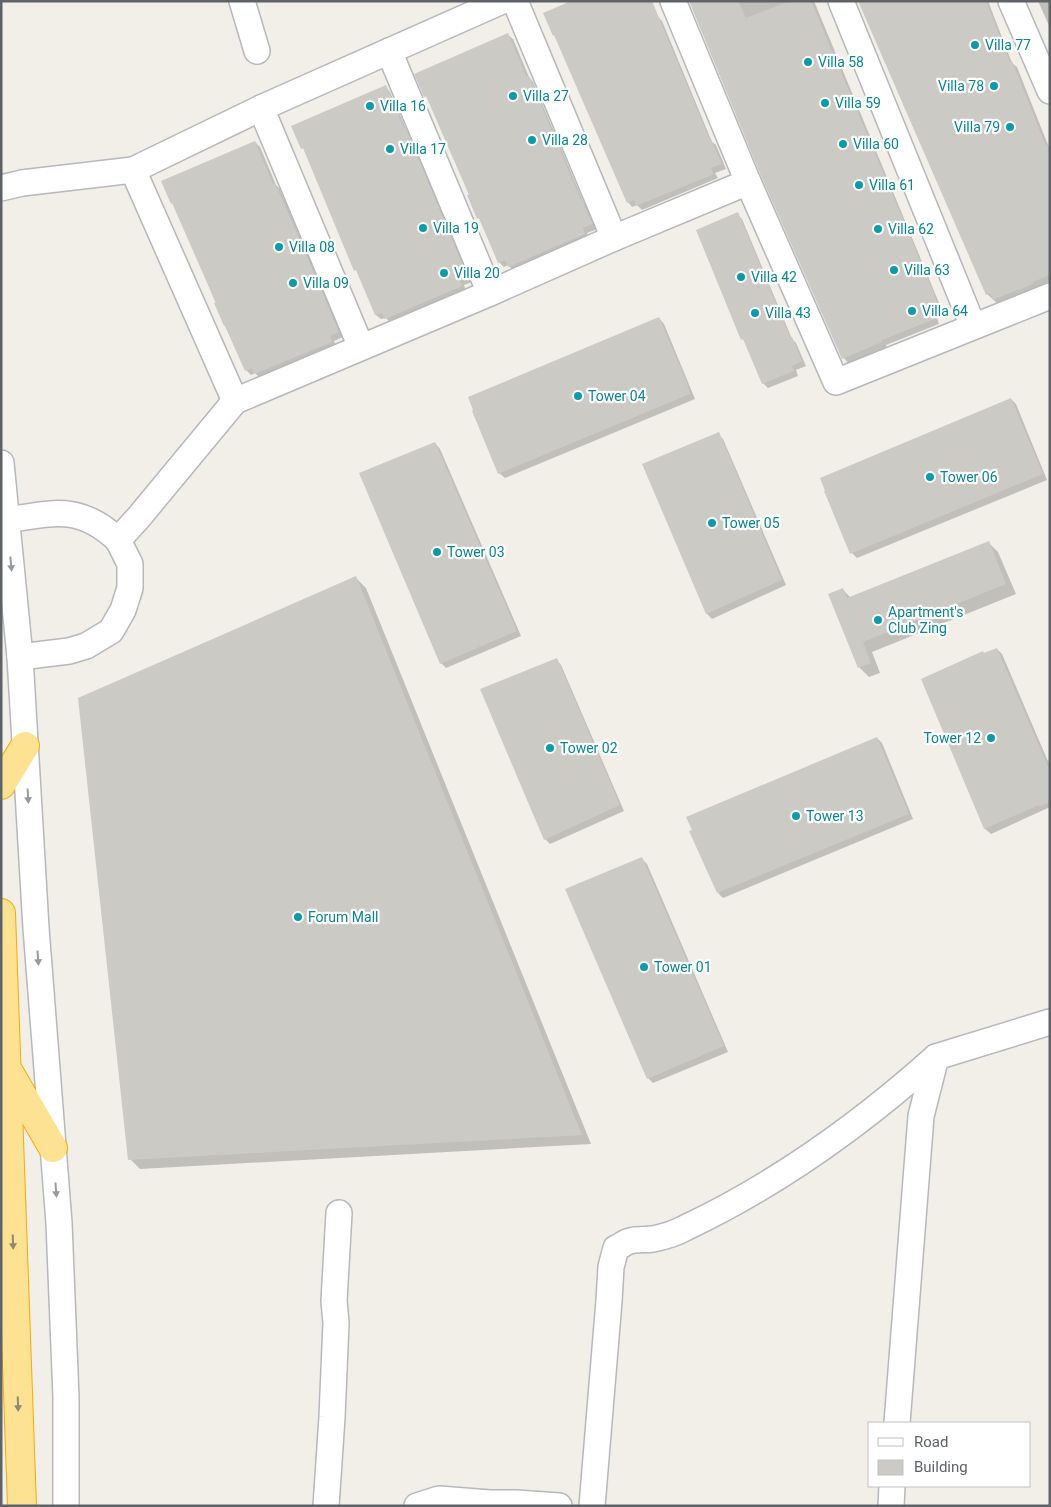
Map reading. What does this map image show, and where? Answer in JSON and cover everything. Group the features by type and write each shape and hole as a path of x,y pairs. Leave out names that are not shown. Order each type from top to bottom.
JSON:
{"highway":[{"path":"1,785 25,746"},
{"path":"1,913 22,1506"},
{"path":"7,1068 53,1148"}],"street":[{"path":"242,1 257,51"},
{"path":"1,188 22,183 133,170 261,108 502,1"},
{"path":"515,1 614,238"},
{"path":"673,1 748,182 836,382 1050,296"},
{"path":"841,1 973,326"},
{"path":"1011,1 1050,91"},
{"path":"389,51 490,293"},
{"path":"261,108 361,347"},
{"path":"133,170 236,401"},
{"path":"118,540 139,518 236,401 748,182"},
{"path":"1,463 20,657 36,928 59,1223 66,1397 66,1506"},
{"path":"7,520 52,513 69,513 81,516 107,530 118,540 130,564 130,588 123,610 111,631 86,646 69,651 20,657"},
{"path":"592,1506 611,1267 616,1248 630,1241 654,1239 683,1230 796,1166 876,1108 936,1057 1050,1022"},
{"path":"897,1422 921,1116 936,1057"},
{"path":"326,1506 332,1417 336,1322 334,1301 339,1213"},
{"path":"890,1506 892,1487"},
{"path":"417,1506 439,1499 559,1506"}],"building":[{"path":"571,1 652,1 710,140 722,164 711,168 714,174 636,206 634,200 627,203 543,13"},
{"path":"689,1 738,1 746,18 790,1 811,1 931,286 940,310 933,313 935,319 882,340 882,342 842,359 761,176"},
{"path":"858,1 986,1 1046,146 1050,145 1050,275 993,300 990,293 986,295"},
{"path":"508,33 526,76 529,76 593,224 583,228 585,234 508,267 505,260 498,263 479,218 477,219 467,195 469,195 426,96 424,97 414,74"},
{"path":"386,85 404,128 406,128 468,277 460,281 462,286 385,319 382,313 375,315 356,270 354,271 303,148 301,149 291,126"},
{"path":"255,141 339,332 330,336 332,342 254,374 252,368 245,371 161,181"},
{"path":"738,212 790,337 792,337 802,361 792,366 794,371 762,384 743,339 741,340 696,230"},
{"path":"659,317 690,394 498,474 468,397"},
{"path":"1011,398 1043,474 850,554 820,478"},
{"path":"719,432 782,580 706,614 642,464"},
{"path":"435,442 517,631 440,664 359,473"},
{"name":"Apartment's Club Zing","path":"989,541 1006,584 863,642 871,663 858,668 828,594 843,588 847,598"},
{"name":"Forum Mall","path":"356,576 582,1135 128,1160 78,698"},
{"path":"997,648 1050,771 1050,802 984,829 921,679 983,651 984,653"},
{"path":"557,658 620,805 544,840 480,689"},
{"path":"877,737 909,814 717,893 689,831 692,830 686,817"},
{"path":"642,857 724,1046 647,1079 565,889"}],"place":[{"name":"Villa 77","path":"975,45"},
{"name":"Villa 58","path":"808,62"},
{"name":"Villa 78","path":"994,86"},
{"name":"Villa 27","path":"513,96"},
{"name":"Villa 59","path":"825,103"},
{"name":"Villa 16","path":"370,106"},
{"name":"Villa 79","path":"1010,127"},
{"name":"Villa 28","path":"532,140"},
{"name":"Villa 60","path":"843,144"},
{"name":"Villa 17","path":"390,149"},
{"name":"Villa 61","path":"859,185"},
{"name":"Villa 19","path":"423,228"},
{"name":"Villa 62","path":"878,229"},
{"name":"Villa 08","path":"279,247"},
{"name":"Villa 63","path":"894,270"},
{"name":"Villa 20","path":"444,273"},
{"name":"Villa 42","path":"741,277"},
{"name":"Villa 09","path":"293,283"},
{"name":"Villa 64","path":"912,311"},
{"name":"Villa 43","path":"755,313"},
{"name":"Tower 04","path":"578,396"},
{"name":"Tower 06","path":"930,477"},
{"name":"Tower 05","path":"712,523"},
{"name":"Tower 03","path":"437,552"},
{"name":"Apartment's Club Zing","path":"878,620"},
{"name":"Tower 12","path":"991,738"},
{"name":"Tower 02","path":"550,748"},
{"name":"Tower 13","path":"796,816"},
{"name":"Forum Mall","path":"298,917"},
{"name":"Tower 01","path":"644,967"}]}
